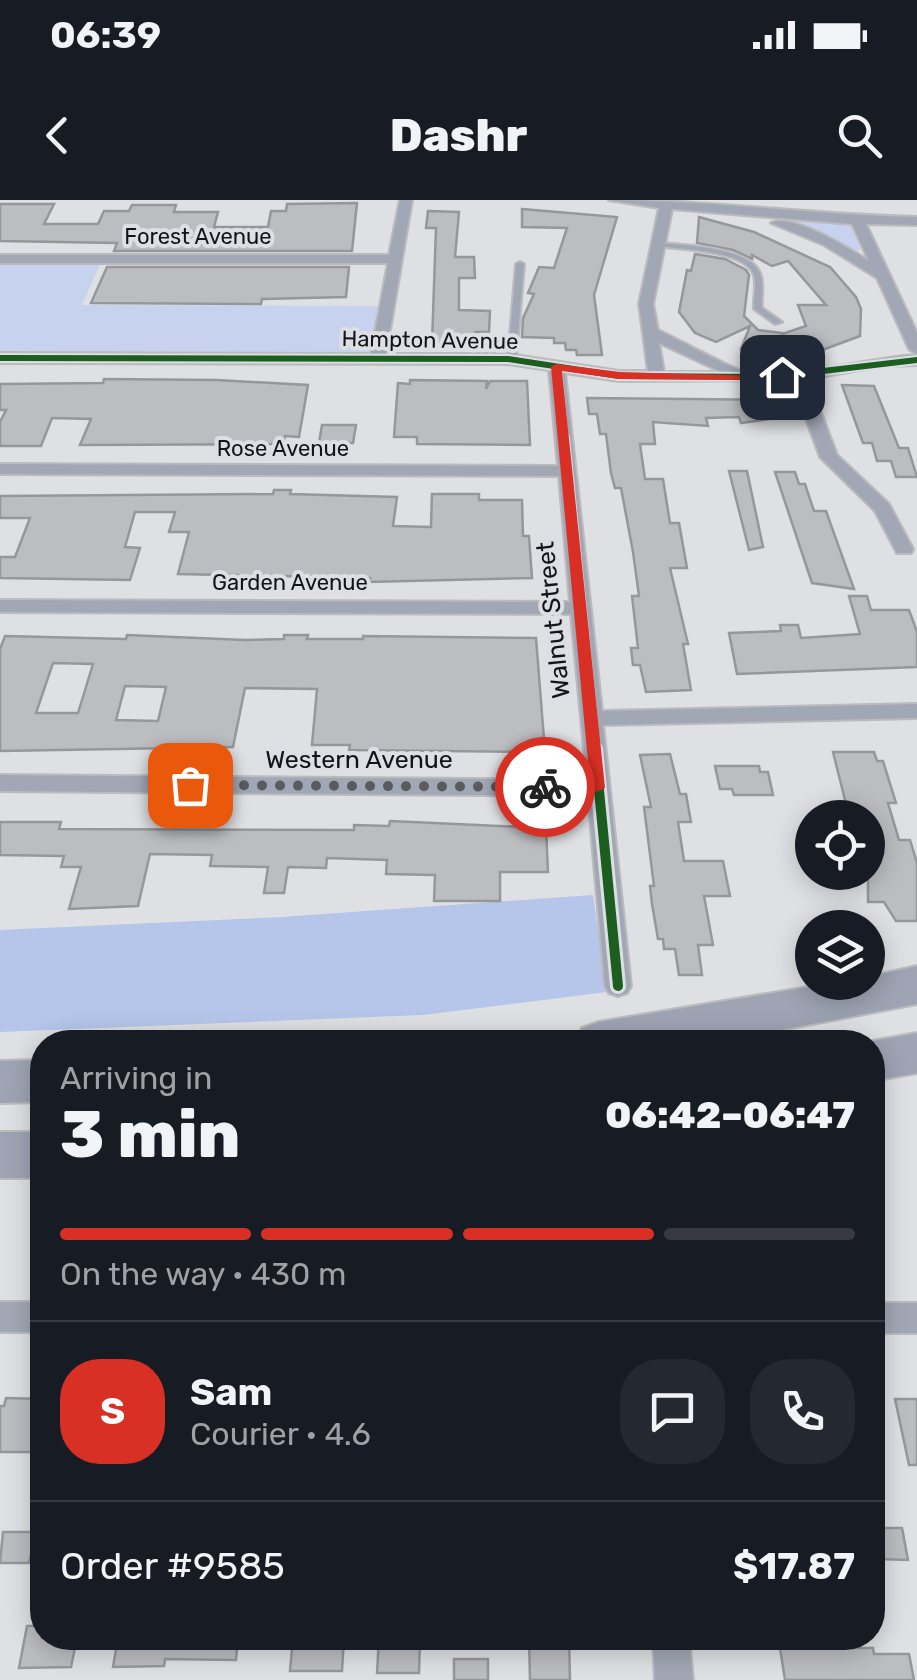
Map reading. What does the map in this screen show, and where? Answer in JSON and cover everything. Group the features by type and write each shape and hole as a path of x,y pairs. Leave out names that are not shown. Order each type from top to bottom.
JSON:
{"highway":[{"path":"674,1030 917,985"},
{"path":"885,1059 917,1053"},
{"path":"0,1082 30,1082"},
{"path":"0,1156 30,1155"}],"street":[{"path":"378,358 406,200"},
{"path":"615,200 857,220 917,221"},
{"path":"657,377 646,304 667,202"},
{"path":"730,211 808,234 863,260 882,276"},
{"path":"857,220 917,349"},
{"name":"Forest Avenue","path":"0,258 396,260"},
{"path":"649,332 681,350 748,377"},
{"path":"882,361 905,342 908,332"},
{"name":"Hampton Avenue","path":"0,358 512,360 657,377 799,377 882,361 917,360"},
{"name":"Walnut Street","path":"556,367 618,986"},
{"path":"799,377 829,457 883,508 904,549"},
{"name":"Rose Avenue","path":"0,469 566,471"},
{"name":"Garden Avenue","path":"0,606 579,608"},
{"path":"590,718 917,712"},
{"name":"Western Avenue","path":"0,783 598,788"},
{"path":"0,1317 30,1318"},
{"path":"885,1318 917,1318"},
{"path":"671,1650 674,1680"}],"lane":[{"path":"658,245 713,252 746,263 758,276 758,309 778,322"},
{"path":"512,360 520,264"}],"shaded area":[{"path":"768,217 851,226 861,250 853,251"},
{"path":"0,262 101,262 82,305 378,306 372,350 366,355 0,353"},
{"path":"593,895 607,992 423,1015 0,1032 0,930 281,917"}],"building":[{"path":"357,203 352,251 114,251 117,243 0,241 0,204 54,204 44,224 98,224 104,211 129,211 132,205 176,205 174,212 218,212 214,227 268,227 271,211 286,211 287,204"},
{"path":"522,209 617,217 594,295 602,355 577,355 576,350 566,350 565,343 554,343 554,338 522,337 523,318 534,294 528,293 539,267 554,268 567,228 522,227"},
{"path":"428,211 459,212 455,257 474,257 475,278 459,278 459,310 490,311 489,332 475,332 475,343 432,343 436,228 426,228"},
{"path":"699,217 754,232 830,267 856,297 861,309 860,336 806,356 782,334 806,326 798,305 826,305 788,261 772,266 752,255 752,259 733,250 697,243"},
{"path":"695,254 725,259 746,270 749,275 744,316 758,330 782,333 775,354 741,349 750,326 716,342 695,333 679,312 687,270 691,271"},
{"path":"107,267 349,267 346,297 262,299 261,304 91,303"},
{"path":"104,379 308,385 299,437 285,436 283,444 80,445 91,419 52,418 41,446 0,446 0,422 6,410 0,410 0,384 103,383"},
{"path":"410,380 487,381 486,389 490,381 527,381 530,445 417,444 417,437 394,437 398,383 410,384"},
{"path":"842,385 874,386 899,448 908,448 917,477 896,477 891,461 877,461 872,443 863,443"},
{"path":"587,398 778,400 784,417 741,423 739,417 706,418 708,426 653,422 655,444 640,444 645,479 663,479 670,523 679,523 687,568 670,568 688,644 683,644 691,690 646,692 640,665 633,665 631,648 638,648 632,596 639,596 633,552 621,488 615,488 611,473 606,434 600,434 597,414 589,414"},
{"path":"322,425 356,425 353,443 319,443"},
{"path":"729,471 747,471 763,547 749,550"},
{"path":"775,472 795,472 799,484 805,484 814,511 826,511 854,589 812,583"},
{"path":"274,490 291,490 290,494 397,497 393,526 431,527 432,494 479,494 479,500 522,500 523,536 529,536 532,578 369,582 370,578 178,574 189,532 169,532 175,512 135,512 125,547 140,548 130,580 0,578 0,557 15,557 30,518 0,518 0,496 273,494"},
{"path":"849,596 867,596 871,610 909,610 917,632 917,667 737,674 729,633 781,631 780,625 798,625 801,638 860,634"},
{"path":"127,635 245,640 284,639 284,635 308,635 307,639 536,638 545,752 349,750 350,745 312,745 317,689 245,688 233,747 0,751 0,649 5,636 126,639","holes":["53,663 93,664 78,713 36,713","125,686 166,687 158,721 116,720"]},
{"path":"833,752 874,752 877,761 883,761 896,803 888,803 899,840 910,840 917,863 917,921 896,921 884,902 868,902 868,890 885,890 885,800 845,800"},
{"path":"670,754 680,794 686,794 691,822 678,822 684,861 723,861 730,896 704,896 713,945 698,945 702,975 679,975 675,949 664,949 663,939 658,939 652,904 650,886 654,886 644,807 651,807 640,755"},
{"path":"715,766 759,766 760,772 768,772 773,795 734,795 732,789 720,789"},
{"path":"390,821 546,828 548,872 500,872 500,901 434,901 435,875 386,874 387,860 327,858 326,868 288,867 284,893 264,893 268,867 210,866 212,855 150,854 138,906 69,909 81,867 61,867 64,856 0,855 0,822 61,822 59,829 354,830 354,825 389,826"},
{"path":"6,1398 30,1399 30,1452 0,1452 0,1406 4,1406"},
{"path":"895,1399 917,1399 917,1465 909,1465"},
{"path":"885,1528 902,1528 908,1560 885,1559"},
{"path":"3,1532 30,1532 29,1563 0,1563"},
{"path":"27,1626 30,1650 75,1650 71,1667 19,1668"},
{"path":"116,1650 237,1650 236,1660 165,1659 164,1666 113,1667"},
{"path":"292,1650 343,1650 342,1671 290,1671"},
{"path":"378,1650 420,1650 419,1673 377,1673"},
{"path":"529,1650 569,1650 570,1680 530,1680"},
{"path":"780,1650 909,1654 914,1680 785,1680"},
{"path":"454,1659 488,1659 488,1680 454,1680"}],"cycle path":[{"path":"0,358 508,359 619,376 772,377 917,360"},
{"path":"557,367 618,986"}],"way so far":[{"path":"190,785 545,787"}],"route":[{"path":"545,787 598,788 556,367 620,376 782,377"}]}
